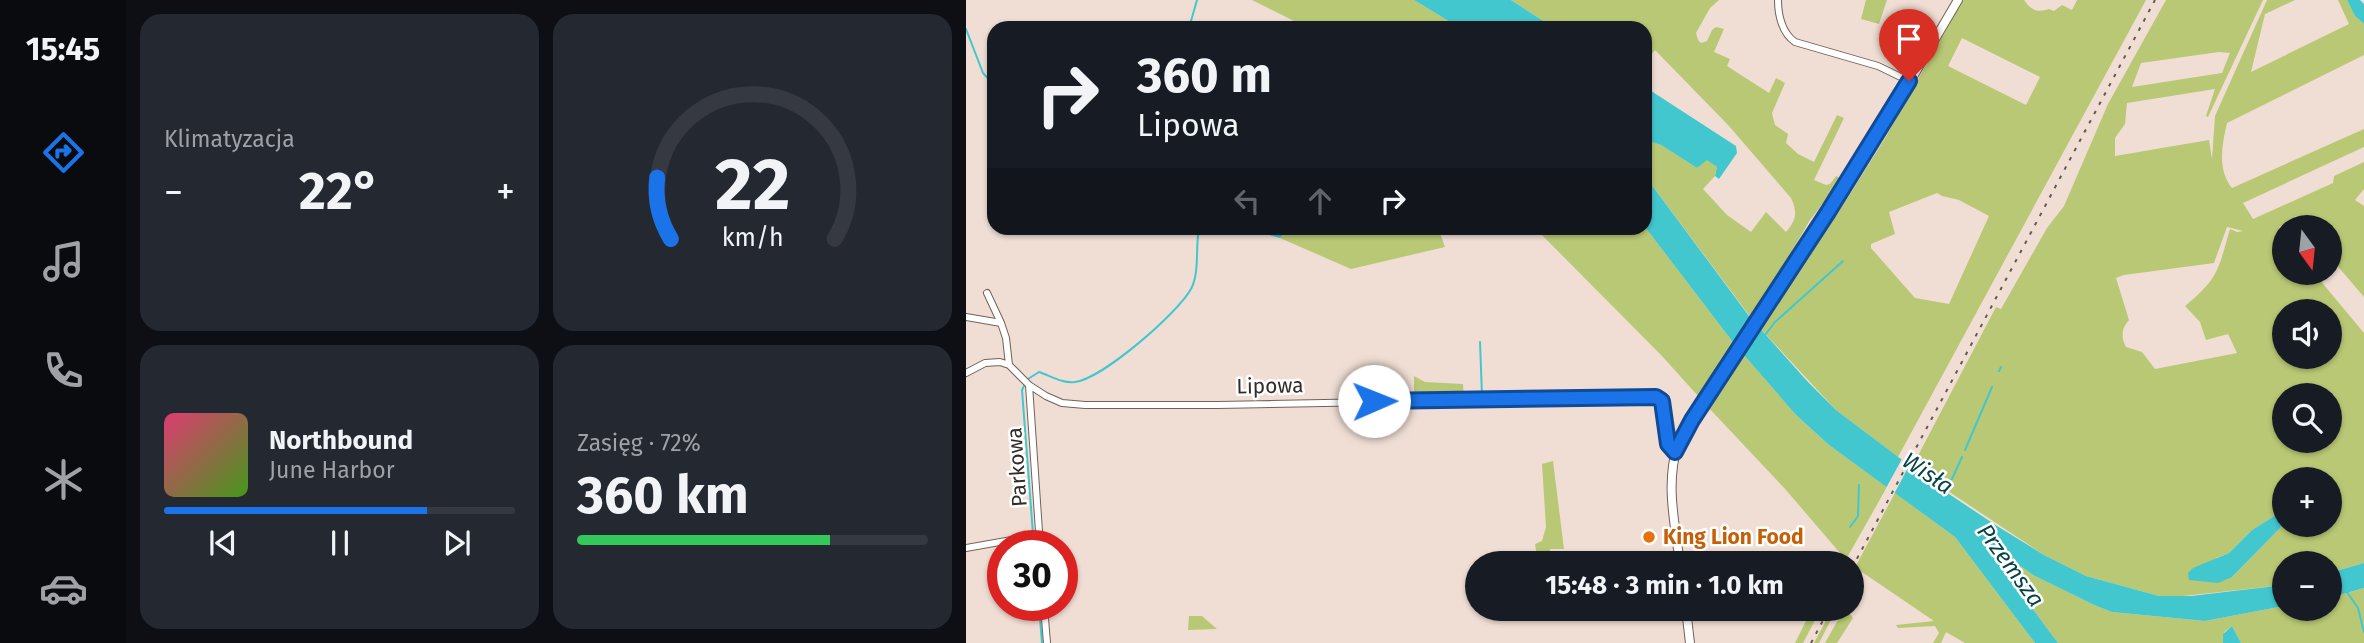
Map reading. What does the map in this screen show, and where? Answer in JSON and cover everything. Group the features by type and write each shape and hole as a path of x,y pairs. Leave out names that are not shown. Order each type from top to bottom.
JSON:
{"street":[{"path":"1778,0 1778,9 1786,32 1795,42 1878,66 1909,81"},
{"path":"1679,551 1671,483 1678,444 1796,261 1958,0"},
{"path":"966,373 993,361 1009,365 1001,323 987,293"},
{"path":"966,317 1001,323"},
{"name":"Lipowa","path":"1009,365 1029,385 1062,402 1085,405 1656,397 1662,401 1668,444 1675,452"},
{"name":"Parkowa","path":"1029,385 1035,530"},
{"path":"966,548 987,544"},
{"path":"1045,621 1047,643"},
{"path":"1687,621 1690,643"}],"green space":[{"path":"1252,0 1414,0 1448,21 1294,21"},
{"path":"1511,0 1719,0 1710,8 1696,33 1698,40 1701,43 1707,41 1716,27 1724,29 1714,52 1730,59 1727,66 1769,93 1776,78 1785,83 1772,113 1775,125 1788,134 1786,143 1798,154 1814,162 1837,115 1844,118 1814,180 1826,185 1836,176 1842,179 1810,220 1789,256 1792,259 1752,319 1652,185 1652,142 1697,168 1707,159 1717,167 1715,176 1703,189 1727,215 1751,232 1766,212 1786,232 1795,216 1791,198 1729,126 1655,50 1652,54 1652,21 1543,21"},
{"path":"1866,0 1887,0 1879,24 1861,19"},
{"path":"1963,0 2024,0 2035,10 2054,11 2062,5 2072,10 2077,0 2146,0 1898,457 1836,410 1759,327 1838,213 1884,140","holes":["1962,38 2040,77 2026,105 1948,66","1937,193 1959,200 1989,216 1949,304 1915,298 1871,248 1871,244 1895,234 1889,212"]},
{"path":"2166,0 2263,0 2208,117 2206,116 2215,89 2127,103 2125,124 2115,138 2115,156 2209,140 2212,159 2215,116 2267,0 2295,0 2265,14 2251,72 2349,24 2338,0 2347,0 2355,16 2364,24 2364,55 2227,123 2222,157 2224,173 2232,188 2364,129 2364,147 2243,203 2253,219 2333,183 2334,176 2364,162 2364,189 2355,200 2364,206 2364,297 2342,271 2342,215 2272,215 2272,285 2324,285 2336,299 2272,299 2272,369 2342,369 2342,307 2364,333 2364,563 2342,569 2342,551 2272,551 2272,586 2174,597 2159,596 2086,576 2044,555 1912,467 1996,307 2001,309 2047,228 2064,206 2108,104","holes":["2219,52 2230,53 2222,73 2132,87 2141,63","2227,227 2243,231 2230,229 2216,272 2205,288 2185,306 2200,322 2206,340 2228,334 2237,353 2155,369 2142,352 2126,347 2123,333 2129,320 2116,278 2214,263"]},
{"path":"1282,235 1441,235 1445,247 1351,269 1280,238"},
{"path":"1542,235 1651,235 1735,345 1703,395 1699,397"},
{"path":"1742,352 1795,414 1829,445 1887,487 1851,551 1838,551 1786,490 1707,406"},
{"path":"1414,376 1425,382 1463,384 1464,397 1414,398"},
{"path":"1553,461 1564,549 1536,551 1535,544 1542,541 1546,527 1542,464"},
{"path":"1895,493 1955,537 2035,643 1965,643 1946,632 1941,643 1933,643 1939,633 1935,626 1898,628 1896,625 1934,621 1864,573 1864,551"},
{"path":"1982,538 2033,575 2112,612 2205,621 2272,608 2272,621 2342,621 2342,594 2364,588 2364,643 2241,643 2232,626 2224,632 2223,643 2058,643"},
{"path":"1189,616 1202,616 1217,629 1188,630"},
{"path":"1806,621 1815,621 1803,643 1795,643"},
{"path":"1826,621 1830,621 1819,643 1814,643"},
{"path":"1837,621 1851,621 1837,643 1825,643"}],"water":[{"path":"1414,0 1511,0 1543,21 1448,21"},
{"path":"2347,0 2360,0 2364,4 2364,24 2355,16"},
{"path":"1652,92 1736,146 1737,153 1719,179 1715,176 1717,167 1707,160 1697,168 1652,142"},
{"path":"1652,185 1749,316 1808,382 1836,410 1934,484 2044,555 2086,576 2159,596 2191,596 2272,586 2272,608 2205,621 2112,612 2033,575 1983,539 2058,643 2035,643 1955,537 1829,445 1795,414 1732,341 1651,235"},
{"path":"2272,518 2272,536 2232,577 2218,583 2189,580 2188,573 2193,568 2229,553 2252,530"},
{"path":"2364,563 2364,588 2342,594 2342,569"},
{"path":"2232,626 2241,643 2223,643 2223,634"}],"pier":[{"path":"1903,457 1911,462 1893,496 1885,490"}],"waterway":[{"path":"1191,21 1197,0"},
{"path":"966,29 987,77"},
{"path":"1028,379 1039,372 1066,382 1087,378 1120,357 1156,328 1191,289 1197,263 1198,235"},
{"path":"1765,335 1775,322 1843,261"},
{"path":"1480,342 1482,395"},
{"path":"1999,371 2001,367"},
{"path":"1025,384 1022,390 1033,530"},
{"path":"1965,450 1992,387"},
{"name":"Wisła","path":"1937,487 1952,479 1962,457"},
{"path":"1850,527 1858,516 1859,485"},
{"path":"2347,592 2358,608 2364,632"},
{"path":"1040,621 1042,643"}],"railway":[{"path":"1861,551 2155,0"},
{"path":"1811,643 1823,621"}],"place":[{"name":"King Lion Food","path":"1649,537"}],"route":[{"path":"1374,401 1656,397 1662,401 1668,444 1675,452 1692,420 1891,114 1909,81"}],"water label":[{"name":"Przemsza","path":"2011,565"}]}
